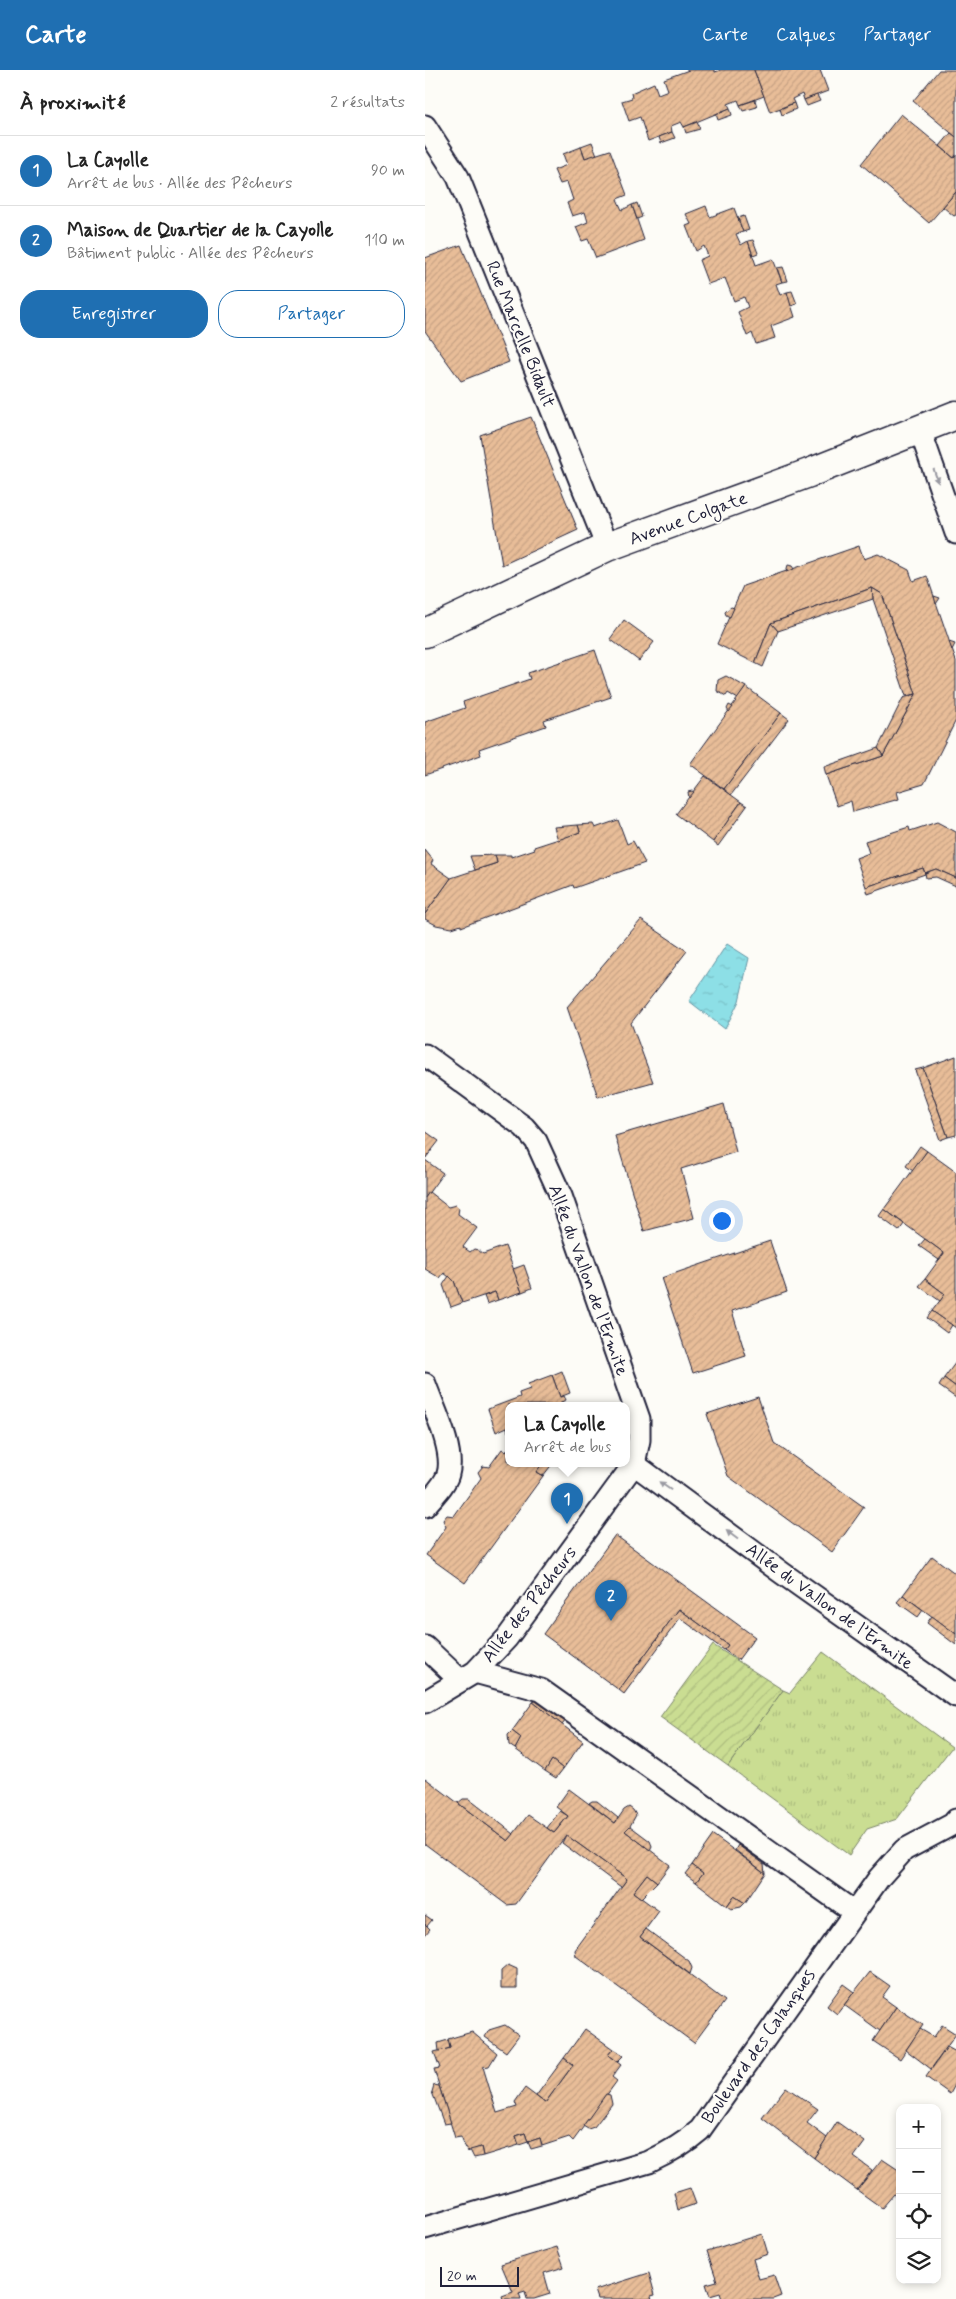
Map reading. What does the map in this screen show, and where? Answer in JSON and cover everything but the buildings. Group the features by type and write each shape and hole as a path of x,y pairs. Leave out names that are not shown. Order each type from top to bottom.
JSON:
{"street":[{"name":"Rue Marcelle Bidault","path":"425,126 459,177 607,547"},
{"name":"Avenue Colgate","path":"425,633 607,547 956,415"},
{"path":"920,430 956,533"},
{"name":"Allée du Vallon de l’Ermite","path":"425,1055 524,1127 536,1141 544,1156 561,1196 639,1419 639,1440 634,1464 782,1573 956,1696"},
{"path":"425,1384 445,1439 449,1464 448,1476 425,1506"},
{"name":"Allée des Pêcheurs","path":"425,1702 467,1676 507,1638 634,1464"},
{"path":"425,1647 467,1676 541,1690 854,1912"},
{"name":"Boulevard des Calanques","path":"425,2228 649,2162 673,2150 689,2139 700,2130 879,1878 904,1850 953,1824 956,1820"}],"green space":[{"path":"713,1645 783,1690 728,1766 660,1717"},
{"path":"823,1652 952,1747 897,1819 867,1829 849,1855 728,1766 783,1690 790,1693"}],"water":[{"path":"727,944 749,958 739,1001 725,1029 689,1001"}],"place":[{"name":"La Cayolle","path":"567,1524"},
{"name":"Maison de Quartier de la Cayolle","path":"611,1621"}]}
